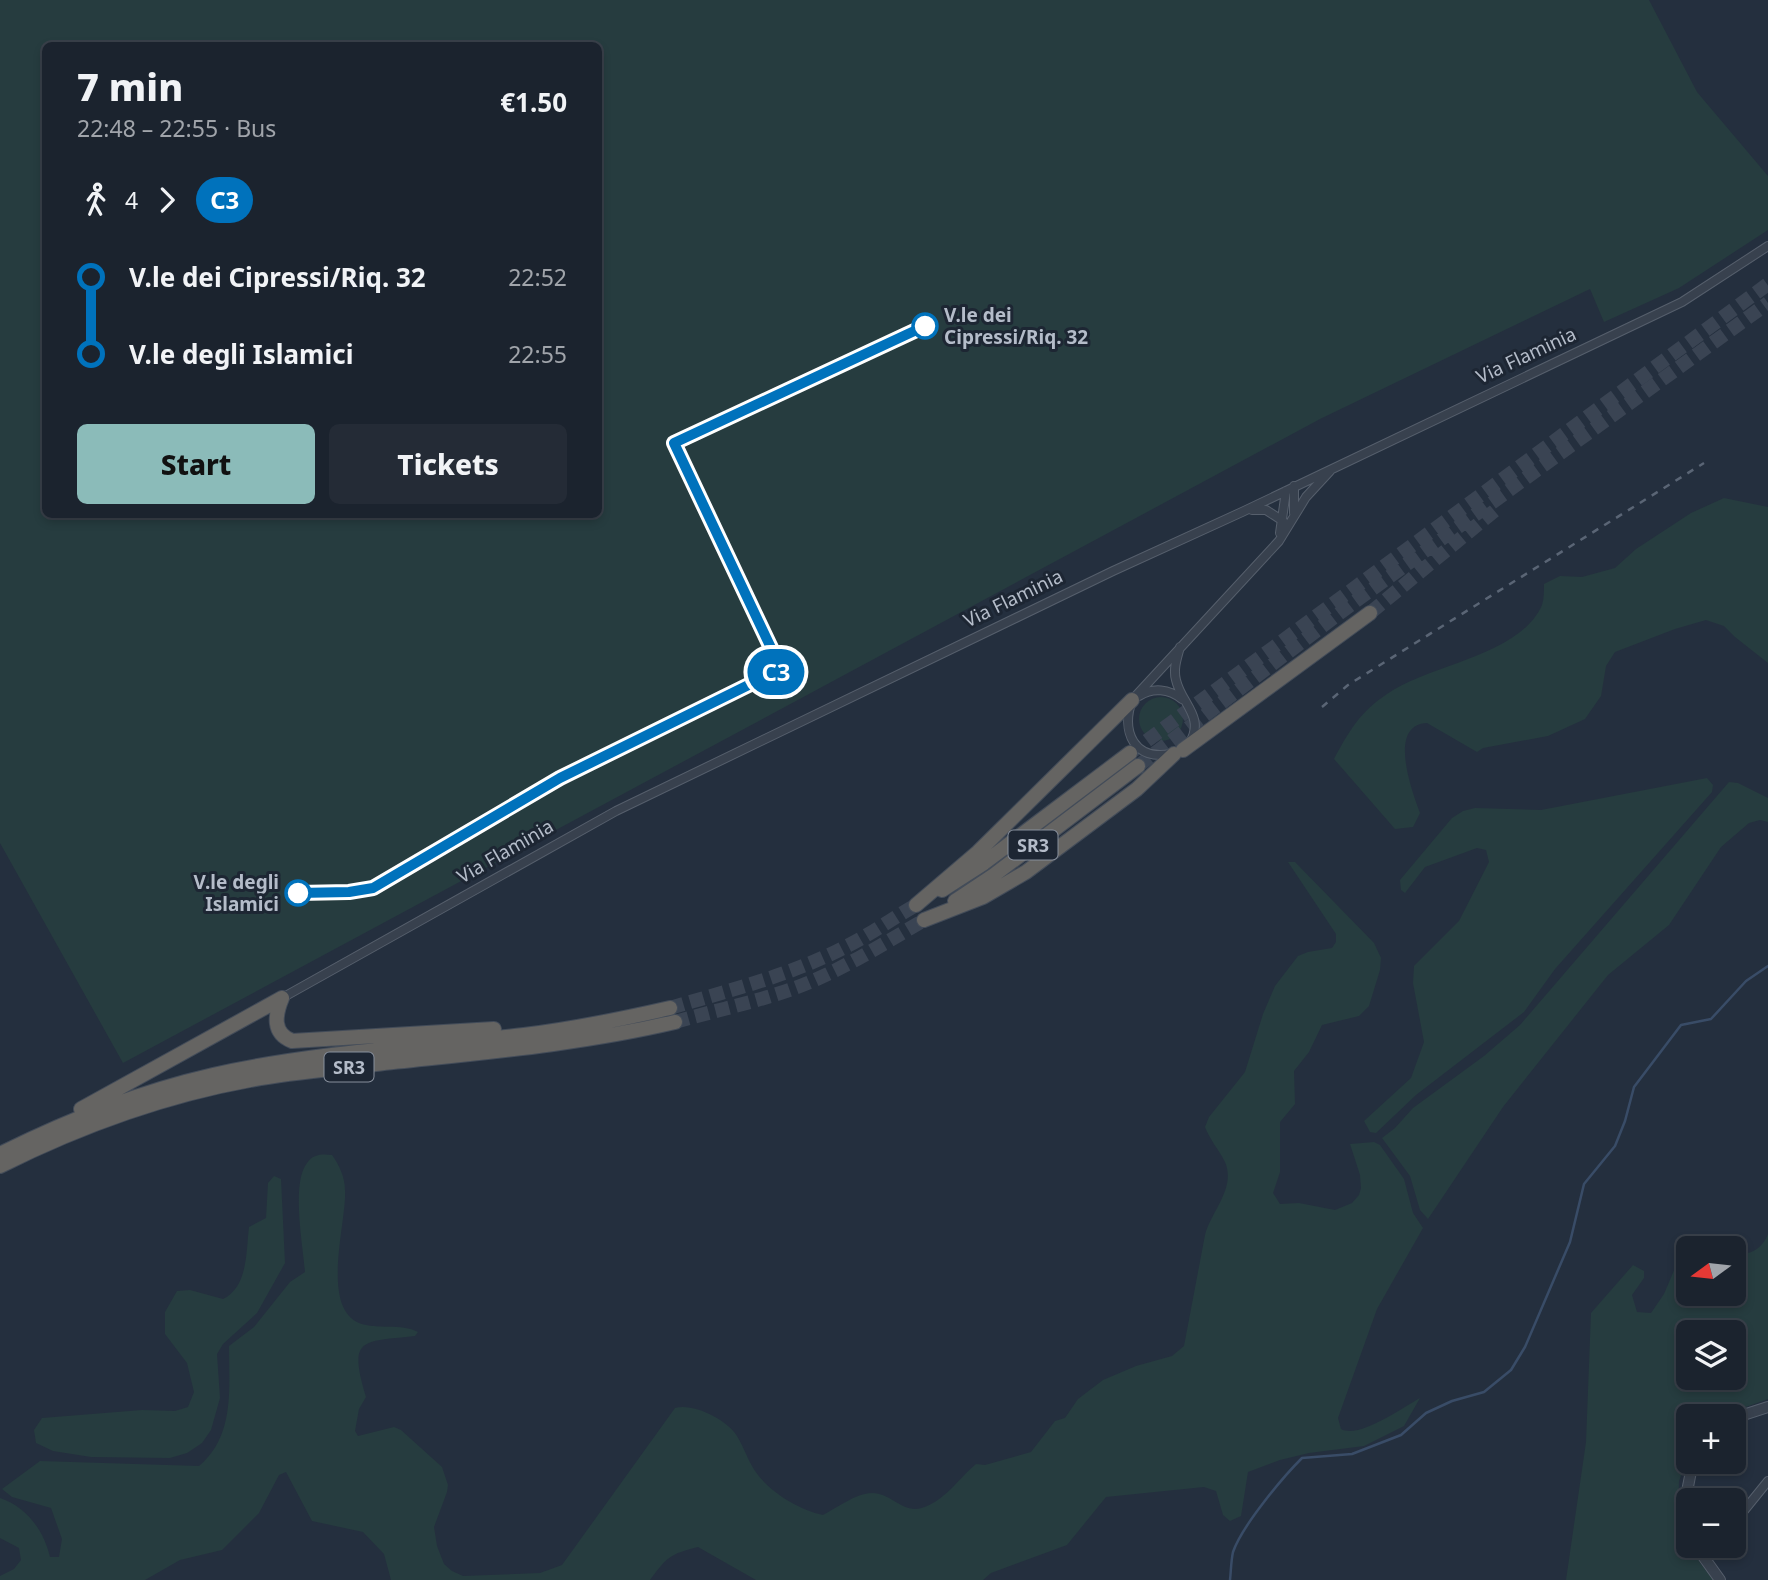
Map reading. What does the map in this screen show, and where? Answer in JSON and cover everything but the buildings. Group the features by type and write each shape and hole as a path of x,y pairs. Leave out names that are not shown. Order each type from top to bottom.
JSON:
{"highway":[{"path":"1178,752 1370,613"},
{"name":"SR3","path":"1132,700 978,852 916,905 985,863 1134,759 981,884 924,920 983,897 1026,872 1137,789 1178,752"},
{"path":"282,998 276,1013 277,1028 283,1037 292,1041 496,1029 526,1034"},
{"path":"42,1133 282,998"},
{"name":"SR3","path":"0,1154 42,1133 128,1099 214,1075 295,1060 672,1015 616,1035 303,1072 225,1085 151,1104 82,1127 0,1166"}],"street":[{"name":"Via Flaminia","path":"282,998 616,811 1113,571 1682,302 1768,246"},
{"path":"1180,647 1175,674 1180,690 1194,712 1193,738 1178,752 1152,755 1135,745 1128,723 1132,700 1180,647 1279,541 1314,486 1332,469"},
{"path":"1290,489 1296,496 1294,516"},
{"path":"1279,541 1290,489"},
{"path":"1242,512 1266,510 1283,521"},
{"path":"1132,700 1146,692 1160,690 1174,693 1187,703"},
{"path":"1746,1415 1768,1407"},
{"path":"1746,1508 1768,1481"},
{"path":"1705,1560 1720,1580"}],"green space":[{"path":"0,0 1649,0 1697,92 1768,176 1768,230 1679,288 1604,322 1590,289 1320,419 123,1063 0,843"},
{"path":"1724,498 1768,507 1768,663 1724,626 1706,620 1615,652 1606,666 1601,696 1585,719 1548,736 1483,748 1477,752 1427,723 1415,727 1408,735 1405,747 1408,775 1420,813 1413,827 1395,829 1334,759 1356,723 1387,694 1426,675 1495,648 1515,636 1531,622 1542,605 1544,584 1560,576 1582,577 1615,568 1636,549 1691,513"},
{"path":"1161,697 1177,703 1183,719 1177,735 1161,741 1145,735 1139,719 1145,703"},
{"path":"1707,778 1713,785 1712,792 1555,969 1524,1012 1416,1095 1376,1133 1370,1132 1364,1121 1411,1078 1424,1042 1413,983 1414,966 1459,921 1489,862 1486,850 1477,848 1425,867 1405,893 1401,890 1400,880 1452,818 1475,808 1541,810"},
{"path":"1729,782 1738,783 1768,798 1768,822 1760,820 1749,823 1721,847 1669,925 1608,975 1503,1107 1428,1219 1420,1210 1410,1176 1382,1138 1413,1108 1484,1056 1520,1025"},
{"path":"1288,862 1295,862 1374,943 1381,958 1369,1006 1359,1016 1322,1025 1309,1052 1294,1071 1295,1104 1280,1122 1280,1172 1273,1193 1280,1204 1299,1203 1335,1210 1352,1203 1361,1188 1360,1175 1350,1144 1374,1142 1380,1145 1404,1179 1413,1213 1423,1228 1377,1309 1338,1418 1341,1429 1358,1430 1420,1398 1404,1426 1364,1446 1309,1453 1248,1472 1241,1516 1230,1521 1223,1515 1216,1491 1204,1487 1106,1497 1067,1545 991,1573 983,1580 756,1580 698,1547 670,1558 650,1580 391,1580 384,1554 363,1532 312,1521 286,1472 279,1475 259,1513 222,1550 180,1560 145,1580 0,1580 0,1576 14,1569 21,1560 19,1548 0,1538 0,1498 18,1507 33,1521 50,1557 59,1557 62,1539 51,1508 12,1497 2,1489 40,1461 199,1466 211,1454 219,1440 228,1410 229,1346 254,1327 290,1282 305,1272 299,1215 300,1185 307,1163 315,1156 321,1155 332,1155 345,1185 338,1282 347,1314 366,1325 418,1332 415,1336 371,1342 363,1346 358,1363 366,1397 359,1409 355,1431 358,1436 394,1427 401,1430 442,1467 448,1485 434,1527 437,1546 444,1564 463,1576 540,1573 562,1565 675,1408 700,1410 726,1424 737,1436 758,1475 771,1489 805,1509 823,1515 853,1498 872,1493 905,1507 919,1509 941,1498 976,1464 985,1465 1031,1452 1055,1421 1065,1418 1078,1399 1103,1380 1136,1366 1172,1356 1184,1346 1205,1235 1228,1181 1225,1162 1205,1127 1209,1117 1245,1072 1263,1014 1275,986 1298,956 1332,948 1336,942 1336,934"},
{"path":"274,1176 281,1179 285,1263 257,1313 223,1344 217,1354 220,1398 211,1430 202,1443 187,1453 170,1458 91,1457 53,1451 36,1443 34,1430 42,1418 142,1410 175,1411 188,1407 194,1392 187,1363 165,1334 165,1312 177,1291 190,1290 223,1299 237,1286 244,1268 249,1227 266,1218 268,1183"},
{"path":"1768,1234 1768,1399 1746,1407 1746,1404 1676,1404 1676,1474 1682,1474 1679,1488 1676,1488 1676,1558 1696,1558 1713,1580 1566,1580 1586,1442 1591,1313 1633,1265 1644,1271 1644,1278 1632,1295 1637,1312 1651,1313 1664,1294 1676,1268 1676,1306 1746,1306 1746,1254 1759,1247"}],"waterway":[{"path":"1230,1580 1233,1552 1245,1529 1302,1458 1352,1454 1401,1435 1426,1413 1452,1401 1484,1392 1511,1370 1525,1347 1570,1242 1584,1184 1615,1146 1634,1087 1681,1025 1711,1019 1746,981 1768,966"}],"tunnel":[{"path":"1130,753 1768,284"},
{"path":"1138,766 1353,603 1768,303"},
{"path":"1370,613 1499,507"},
{"path":"670,1008 805,965 856,941 916,905"},
{"path":"675,1022 810,982 854,961 924,920"}],"railway":[{"path":"1322,707 1348,685 1704,463"}],"bus line":[{"name":"C3","path":"298,893 349,892 373,888 560,778 781,669 674,443 925,326"}],"place":[{"name":"V.le dei Cipressi/Riq. 32","path":"925,326"},
{"name":"V.le degli Islamici","path":"298,893"}]}
